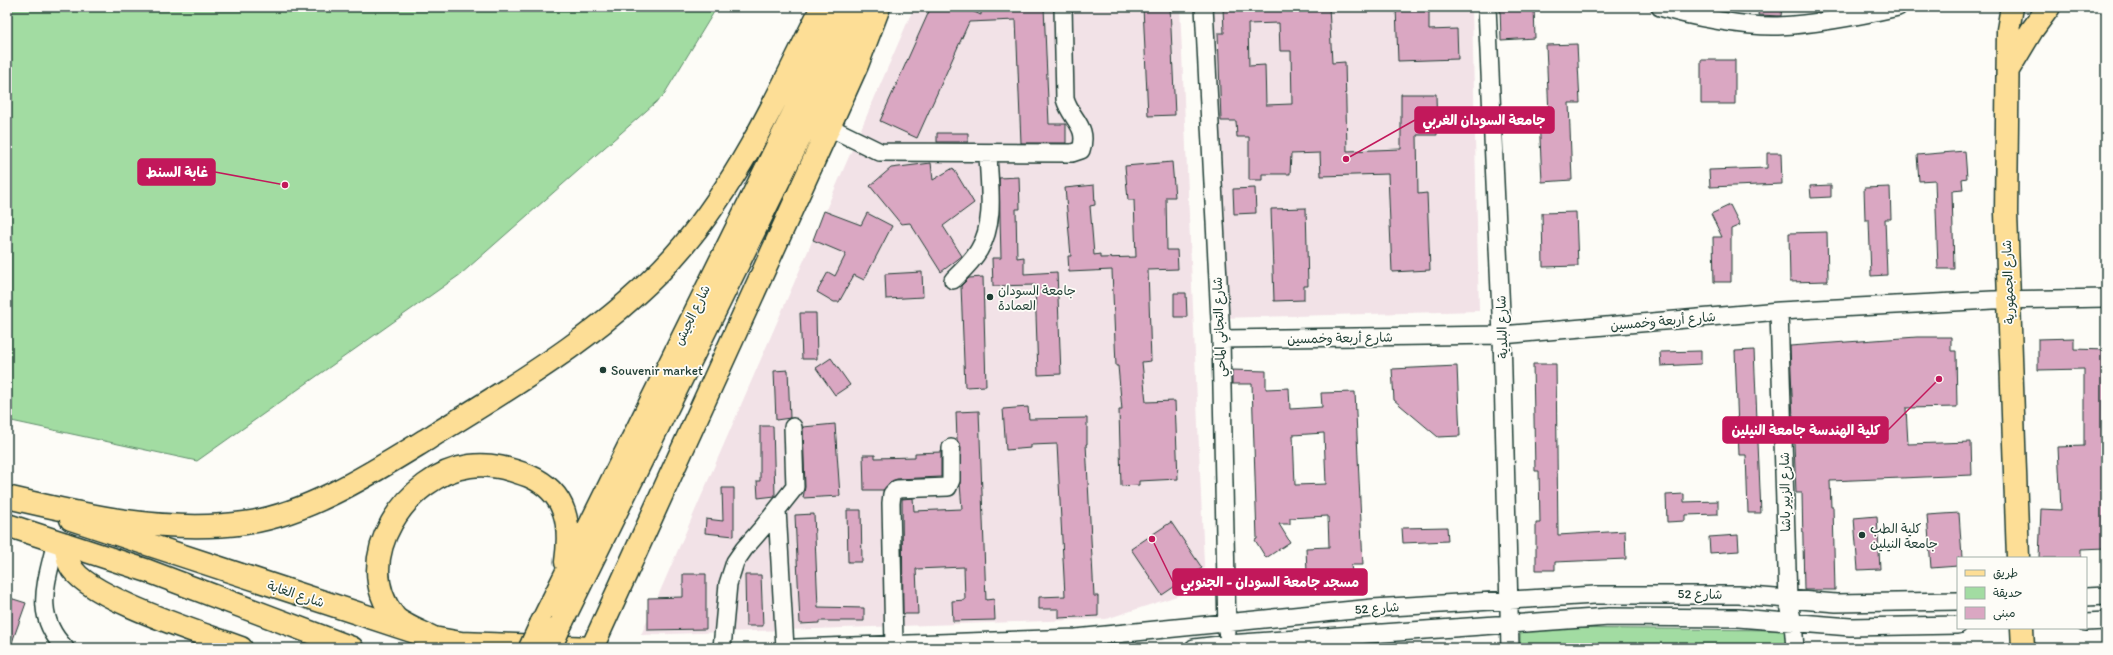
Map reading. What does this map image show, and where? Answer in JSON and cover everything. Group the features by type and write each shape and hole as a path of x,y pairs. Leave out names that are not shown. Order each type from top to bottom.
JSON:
{"main road":[{"path":"7,498 93,517 188,526 243,523 270,518 304,506 346,486 392,461 496,397 579,341 657,274 683,246 717,200 738,167 789,74 822,7"},
{"name":"شارع الجيش","path":"530,648 540,624 846,7"},
{"name":"شارع الجيش","path":"550,648 840,57 867,7"},
{"path":"592,648 857,65 879,7"},
{"name":"شارع الجمهورية","path":"2012,7 2008,30 2006,213 2018,557"},
{"path":"2007,72 2032,30 2049,7"},
{"path":"434,638 395,618 384,601 380,583 378,562 384,541 398,514 412,495 430,482 450,472 470,466 492,465 515,470 529,476 550,490 562,506 568,523 569,544 565,575"},
{"name":"شارع الغابة","path":"7,498 145,542 277,588 434,638 461,643 592,648"},
{"path":"7,525 148,571 352,648"},
{"path":"61,543 70,566 87,583 137,610 241,648"},
{"path":"2022,629 2023,648"}],"street":[{"path":"829,127 880,152 988,154 1072,153 1081,150 1084,141 1083,132 1080,124 1068,110 1065,99 1062,7"},
{"name":"شارع التجاني الماحي","path":"1204,7 1220,339 1228,646"},
{"name":"شارع البلدية","path":"1487,7 1502,335 1510,648"},
{"path":"1660,7 1718,20 1778,26 1854,16 1898,7"},
{"path":"953,280 973,260 986,236 990,207 988,154"},
{"name":"شارع أربعة وخمسين","path":"1220,339 1502,335 1779,311 2008,300 2106,298"},
{"name":"شارع الزبير باشا","path":"1779,311 1788,600 1794,623 1795,648"},
{"path":"722,648 728,584 735,562 795,487 793,427"},
{"path":"894,645 890,503 892,494 897,490 948,487 951,480 951,448"},
{"path":"777,510 785,648"},
{"path":"61,543 45,591 44,608 47,622 56,639 65,648"},
{"name":"شارع 52","path":"796,648 1024,643 1373,608 1595,595 1739,595 1836,603 1957,601"},
{"path":"2087,597 2106,596"},
{"name":"شارع 52","path":"1194,648 1609,617 1738,618 1850,627 1957,625"},
{"path":"2087,622 2106,621"}],"shaded area":[{"name":"جامعة السودان العمادة","path":"914,7 1180,7 1205,587 1106,619 641,635"},
{"path":"1212,7 1472,7 1479,311 1219,318"}],"green space":[{"path":"7,7 717,7 663,96 461,274 197,461 7,420"},
{"path":"1520,628 1788,630 1789,648 1520,648"}],"building":[{"path":"931,7 963,7 981,15 981,7 1044,7 1049,124 1066,124 1066,143 1021,143 1016,20 969,22 917,138 880,121"},
{"path":"1143,7 1170,7 1175,115 1148,116"},
{"path":"1223,7 1329,7 1332,63 1345,62 1347,151 1401,149 1401,94 1436,94 1437,135 1417,135 1418,194 1427,193 1430,270 1392,272 1388,174 1321,176 1320,153 1291,154 1290,174 1262,174 1262,180 1249,180 1249,137 1237,137 1236,121 1221,121 1218,33 1224,33","holes":["1279,23 1280,51 1291,51 1292,104 1266,105 1265,65 1249,66 1248,24"]},
{"path":"1396,7 1429,7 1429,30 1457,29 1458,59 1398,61"},
{"path":"1500,7 1534,7 1535,38 1501,40"},
{"path":"1759,7 1782,7 1781,16 1758,15"},
{"path":"1577,44 1580,103 1569,103 1572,180 1542,182 1539,116 1549,116 1546,45"},
{"path":"1701,60 1735,60 1735,104 1701,104"},
{"path":"937,133 968,133 968,142 937,142"},
{"path":"1965,151 1967,178 1962,179 1963,190 1952,191 1954,269 1938,269 1935,180 1919,181 1917,155"},
{"path":"1767,153 1781,153 1782,184 1710,187 1709,170 1767,168"},
{"path":"1172,162 1175,197 1166,197 1167,250 1177,250 1178,269 1148,270 1151,361 1142,362 1146,402 1175,401 1178,479 1139,481 1139,485 1121,486 1119,410 1122,410 1118,366 1116,366 1112,270 1069,272 1068,256 1071,256 1065,188 1094,185 1095,205 1090,206 1094,255 1100,254 1100,258 1136,257 1134,200 1128,200 1125,166"},
{"path":"931,163 933,180 953,168 974,203 943,226 962,256 941,272 910,223 901,224 870,186 891,168"},
{"path":"1019,177 1020,209 1016,209 1017,258 1024,257 1024,274 1057,272 1061,374 1038,375 1035,285 993,286 992,258 1001,258 999,178"},
{"path":"1831,185 1831,197 1811,198 1810,186"},
{"path":"1890,187 1891,219 1885,219 1887,275 1871,276 1869,220 1865,220 1864,188"},
{"path":"1255,188 1256,213 1234,214 1233,189"},
{"path":"1730,205 1740,225 1731,229 1731,282 1714,282 1713,237 1722,237 1711,214"},
{"path":"1306,208 1308,286 1304,286 1304,300 1274,301 1271,209"},
{"path":"824,211 861,225 867,213 892,226 864,280 854,275 839,302 834,302 817,292 828,272 835,276 846,254 813,240"},
{"path":"1576,212 1578,266 1543,267 1542,213"},
{"path":"1827,232 1828,281 1790,282 1789,233"},
{"path":"922,272 923,297 886,299 885,274"},
{"path":"983,277 986,386 965,387 961,286 969,278"},
{"path":"1174,293 1186,293 1187,317 1174,317"},
{"path":"800,313 816,313 817,359 802,359"},
{"path":"1917,337 1951,337 1951,351 1956,351 1957,407 1906,408 1908,444 1971,442 1972,475 1830,481 1831,507 1833,507 1835,590 1804,590 1802,493 1796,493 1790,346"},
{"path":"2074,338 2074,349 2106,350 2106,548 2081,549 2081,557 2039,557 2041,509 2061,510 2058,447 2084,446 2084,369 2038,370 2038,339"},
{"path":"1754,350 1761,513 1748,513 1746,455 1739,455 1735,351"},
{"path":"1701,351 1701,364 1661,366 1660,352"},
{"path":"831,358 850,385 835,395 816,368"},
{"path":"1533,364 1556,364 1558,535 1625,531 1626,559 1555,562 1555,570 1536,570 1536,523 1540,523 1539,471 1535,471"},
{"path":"1457,366 1460,436 1438,437 1394,400 1392,369"},
{"path":"788,370 790,418 776,420 774,371"},
{"path":"1232,370 1266,371 1266,389 1289,388 1290,409 1322,407 1321,393 1355,392 1363,565 1351,565 1352,572 1307,573 1306,548 1329,547 1328,516 1290,518 1290,524 1279,524 1290,542 1266,558 1255,540 1257,539 1252,384 1232,384","holes":["1324,433 1326,484 1295,485 1293,435"]},
{"path":"1028,407 1029,419 1087,418 1086,444 1094,596 1098,596 1098,616 1059,618 1059,609 1039,609 1039,597 1065,596 1057,444 1031,445 1031,448 1006,450 1003,409"},
{"path":"979,411 986,600 994,599 995,620 953,621 952,601 965,600 964,567 916,569 918,614 903,614 902,499 913,498 914,511 962,509 960,484 961,448 957,440 956,412"},
{"path":"835,424 840,496 803,498 805,487 803,427"},
{"path":"760,426 773,426 775,496 758,498 757,481 760,481"},
{"path":"941,452 941,477 897,479 890,482 884,490 864,490 863,455 875,455 875,458 915,457 915,453"},
{"path":"722,488 734,488 734,536 705,533 706,519 723,521"},
{"path":"1684,494 1684,502 1718,501 1718,514 1685,515 1685,521 1667,522 1666,495"},
{"path":"847,510 861,510 862,562 848,562"},
{"path":"1959,513 1962,557 1957,557 1957,566 1931,568 1927,515"},
{"path":"814,514 818,607 864,608 864,621 819,621 819,623 800,624 795,515"},
{"name":"كلية الطب جامعة النيلين","path":"1877,516 1880,569 1858,570 1854,518"},
{"path":"1171,522 1202,568 1162,595 1131,549"},
{"path":"1447,527 1448,541 1403,543 1402,528"},
{"path":"1738,535 1739,551 1710,553 1709,537"},
{"path":"683,574 706,574 706,629 648,630 648,598 683,597"},
{"path":"745,575 761,575 763,626 746,626"},
{"path":"7,597 26,603 10,648 7,648"}],"place":[{"name":"جامعة السودان الغربي","path":"1346,159"},
{"name":"غابة السنط","path":"285,185"},
{"name":"جامعة السودان العمادة","path":"990,297"},
{"name":"Souvenir market","path":"603,370"},
{"name":"كلية الهندسة جامعة النيلين","path":"1939,379"},
{"name":"كلية الطب جامعة النيلين","path":"1862,535"},
{"name":"مسجد جامعة السودان - الجنوبي","path":"1152,539"}]}
